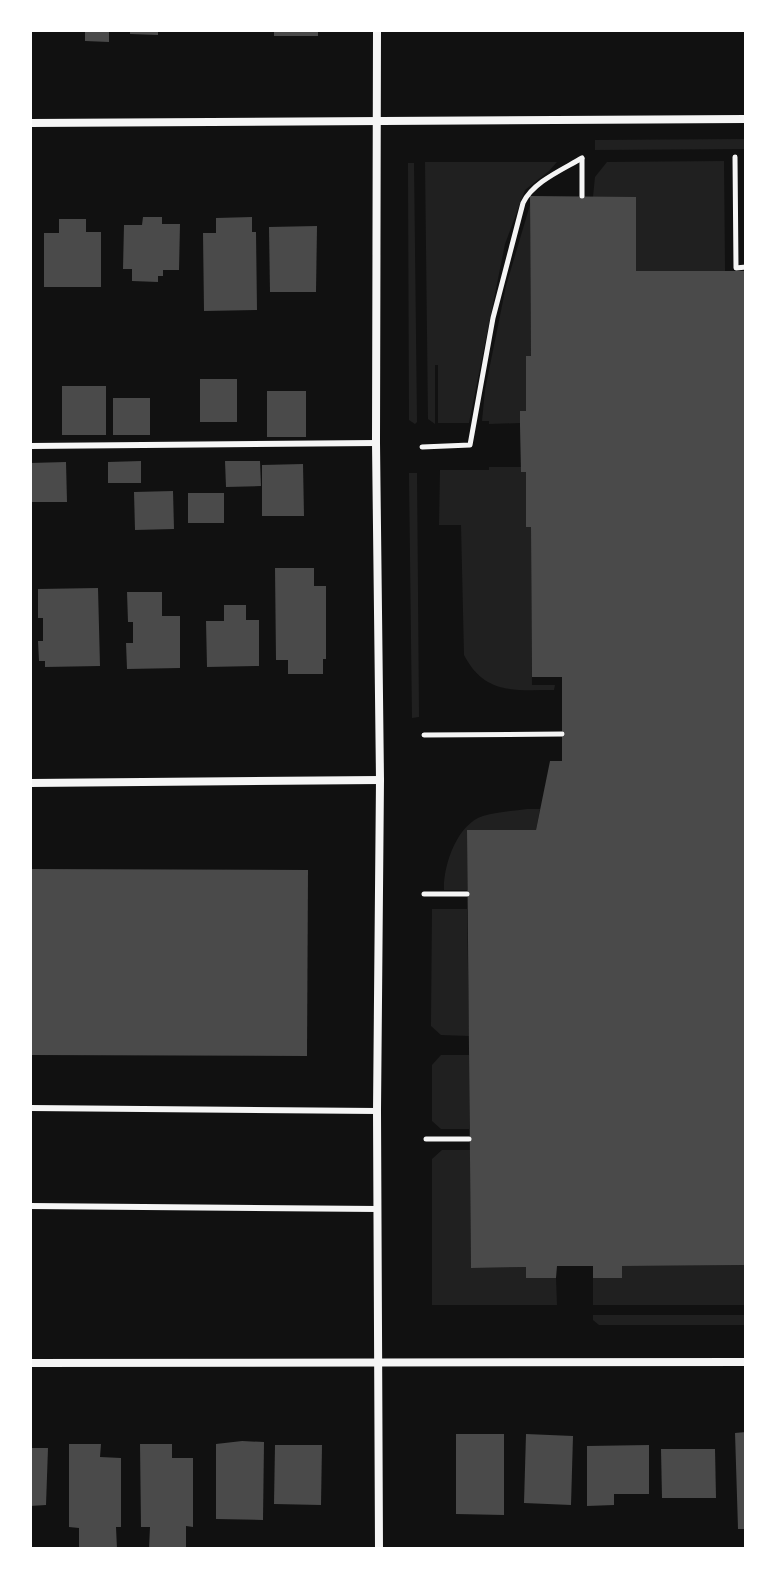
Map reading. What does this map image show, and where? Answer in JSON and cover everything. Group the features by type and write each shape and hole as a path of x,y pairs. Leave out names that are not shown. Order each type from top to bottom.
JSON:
{"street":[{"path":"377,30 379,1549"},
{"path":"30,123 746,119"},
{"path":"30,783 380,780"},
{"path":"30,1363 746,1362"}],"lane":[{"path":"30,446 376,443"},
{"path":"30,1108 377,1111"},
{"path":"30,1206 378,1209"}],"path":[{"path":"735,157 736,268 746,267"},
{"path":"422,447 470,445 493,318 516,225 527,195 582,158 582,196"},
{"path":"424,735 562,734"},
{"path":"424,894 467,894"},
{"path":"426,1139 469,1139"}],"shaded area":[{"path":"746,139 746,149 595,150 595,140"},
{"path":"724,161 725,271 636,271 593,197 595,177 607,162"},
{"path":"425,162 557,162 525,190 505,244 469,423 438,423 438,365 435,365 435,424 428,419"},
{"path":"408,163 414,163 415,424 409,420"},
{"path":"530,205 531,356 526,357 526,411 520,411 520,423 489,424 489,421 482,421 485,390 506,286"},
{"path":"489,467 521,467 521,472 526,472 526,526 531,527 532,685 555,685 554,690 502,688 491,684 472,668 464,655 461,525 439,525 440,470 489,470"},
{"path":"409,473 417,473 419,717 412,718"},
{"path":"540,809 536,830 467,830 467,890 444,890 453,847 474,820"},
{"path":"432,909 467,909 469,1036 441,1035 431,1026"},
{"path":"441,1055 469,1055 469,1129 441,1129 432,1121 432,1065"},
{"path":"442,1150 470,1150 471,1268 526,1267 526,1278 556,1278 557,1305 432,1305 432,1159"},
{"path":"746,1265 746,1305 593,1305 593,1278 621,1278 622,1266"},
{"path":"593,1315 746,1315 746,1325 599,1325 593,1320"}],"building":[{"path":"85,30 109,30 109,42 85,41"},
{"path":"130,30 158,30 158,35 130,34"},
{"path":"274,30 318,30 318,36 274,36"},
{"path":"530,196 636,197 636,271 746,271 746,1265 622,1266 622,1278 593,1278 593,1266 557,1266 556,1278 526,1278 526,1267 471,1268 467,830 536,830 550,761 562,761 562,677 532,677 531,527 526,527 526,472 521,472 520,426 520,411 526,411 526,356 531,356"},
{"path":"143,217 162,217 162,224 180,224 179,270 163,270 158,282 132,281 132,269 123,269 124,225 142,225"},
{"path":"252,217 252,232 256,232 257,310 204,311 203,233 216,233 216,218"},
{"path":"59,219 86,219 86,232 101,232 101,287 44,287 44,233 59,233"},
{"path":"317,226 316,292 270,292 269,227"},
{"path":"200,379 237,379 237,422 200,422"},
{"path":"62,386 106,386 106,435 62,435"},
{"path":"267,391 306,391 306,437 267,437"},
{"path":"113,398 150,398 150,435 113,435"},
{"path":"141,461 141,483 108,483 108,462"},
{"path":"225,461 260,461 261,486 226,487"},
{"path":"66,462 67,502 31,502 30,463"},
{"path":"303,464 304,516 262,516 262,465"},
{"path":"173,491 174,529 135,530 134,492"},
{"path":"188,493 224,493 224,523 188,523"},
{"path":"275,568 314,568 314,586 326,586 326,659 323,659 323,674 288,674 288,660 276,660"},
{"path":"98,588 100,666 45,667 45,661 39,661 38,641 43,641 43,618 38,618 38,589"},
{"path":"127,592 162,592 162,616 180,616 180,668 127,669 126,643 133,643 133,622 128,622"},
{"path":"224,605 246,605 246,620 259,620 259,666 207,667 206,621 224,621"},
{"path":"30,869 308,870 307,1056 30,1055"},
{"path":"746,1432 746,1529 738,1529 735,1433"},
{"path":"456,1434 504,1434 504,1515 456,1514"},
{"path":"526,1434 573,1436 571,1505 524,1503"},
{"path":"264,1442 263,1520 216,1519 216,1444"},
{"path":"69,1444 101,1444 100,1457 121,1458 121,1527 116,1527 117,1549 79,1549 79,1528 69,1527"},
{"path":"140,1444 172,1444 172,1458 193,1458 193,1527 186,1526 186,1549 149,1549 150,1527 141,1527"},
{"path":"275,1445 322,1445 321,1505 274,1504"},
{"path":"649,1445 649,1494 614,1494 614,1505 587,1506 587,1446"},
{"path":"30,1448 48,1448 46,1505 30,1506"},
{"path":"661,1449 715,1449 716,1498 662,1498"}]}
